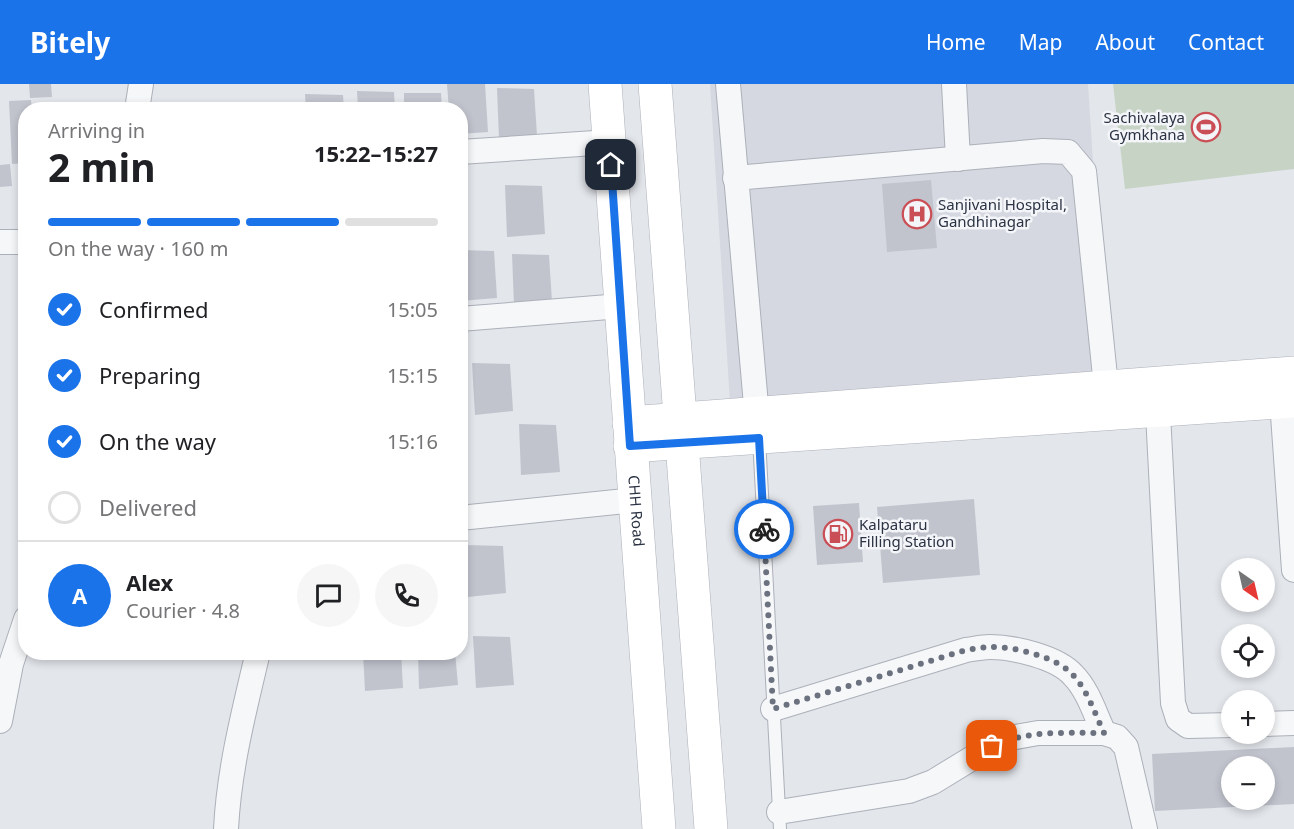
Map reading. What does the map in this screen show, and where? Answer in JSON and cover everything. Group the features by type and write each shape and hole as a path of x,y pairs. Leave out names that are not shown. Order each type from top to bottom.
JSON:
{"street":[{"path":"138,102 141,84"},
{"name":"CHH Road","path":"605,84 659,829"},
{"path":"655,84 711,829"},
{"path":"728,84 735,178 773,424"},
{"path":"954,84 958,159"},
{"path":"468,151 610,142"},
{"path":"735,178 1043,151 1068,152 1084,171 1106,386"},
{"path":"0,242 18,242"},
{"path":"468,318 621,306"},
{"path":"860,418 1106,386 1157,396"},
{"path":"629,435 1287,387 1294,570"},
{"path":"1157,396 1173,703 1178,719 1188,726 1221,725"},
{"path":"468,517 635,500"},
{"path":"0,721 6,661 18,636"},
{"path":"773,709 966,650 989,647 1006,648 1055,662 1073,674 1088,697 1104,733"},
{"path":"226,829 228,799 256,660"},
{"path":"1275,724 1294,723"},
{"path":"779,820 909,791 933,782 992,746 1010,738 1038,733 1104,733 1117,737 1126,747 1145,829"}],"lane":[{"path":"773,424 773,709 779,820"}],"shaded area":[{"path":"710,84 1088,84 1107,377 730,403"}],"green space":[{"name":"Sachivalaya Gymkhana","path":"1113,84 1294,84 1294,169 1125,189"}],"building":[{"path":"29,84 51,84 52,97 30,98"},
{"path":"447,84 485,84 488,132 468,133 468,102 448,102"},
{"path":"497,88 534,89 537,136 499,139"},
{"path":"357,91 394,92 395,102 358,102"},
{"path":"404,93 441,93 442,102 404,102"},
{"path":"305,94 343,95 343,102 306,102"},
{"path":"31,100 31,102 18,102 18,164 12,164 9,101"},
{"path":"10,164 12,186 0,187 0,165"},
{"path":"931,180 937,248 887,252 882,184"},
{"path":"505,185 542,186 545,234 507,237"},
{"path":"468,250 494,251 497,298 468,300"},
{"path":"512,254 549,255 552,302 514,305"},
{"path":"472,363 510,364 513,411 475,415"},
{"path":"519,424 556,425 560,472 521,475"},
{"path":"974,499 980,575 883,583 877,507"},
{"name":"Kalpataru Filling Station","path":"859,503 863,562 817,565 813,506"},
{"path":"468,545 503,546 506,593 468,597"},
{"path":"473,636 510,637 514,685 476,688"},
{"path":"363,660 401,660 403,688 365,691"},
{"path":"418,660 456,660 458,685 419,689"},
{"path":"1294,747 1294,804 1275,805 1275,756 1221,756 1221,808 1155,811 1152,754"}],"way so far":[{"path":"764,529 773,709 966,650 989,647 1014,649 1055,662 1073,674 1088,697 1104,733 1038,733 1010,738 992,746"}],"place":[{"name":"Sachivalaya Gymkhana","path":"1206,127"},
{"name":"Sanjivani Hospital, Gandhinagar","path":"917,214"},
{"name":"Kalpataru Filling Station","path":"838,534"}],"route":[{"path":"611,165 630,446 759,438 764,529"}]}
